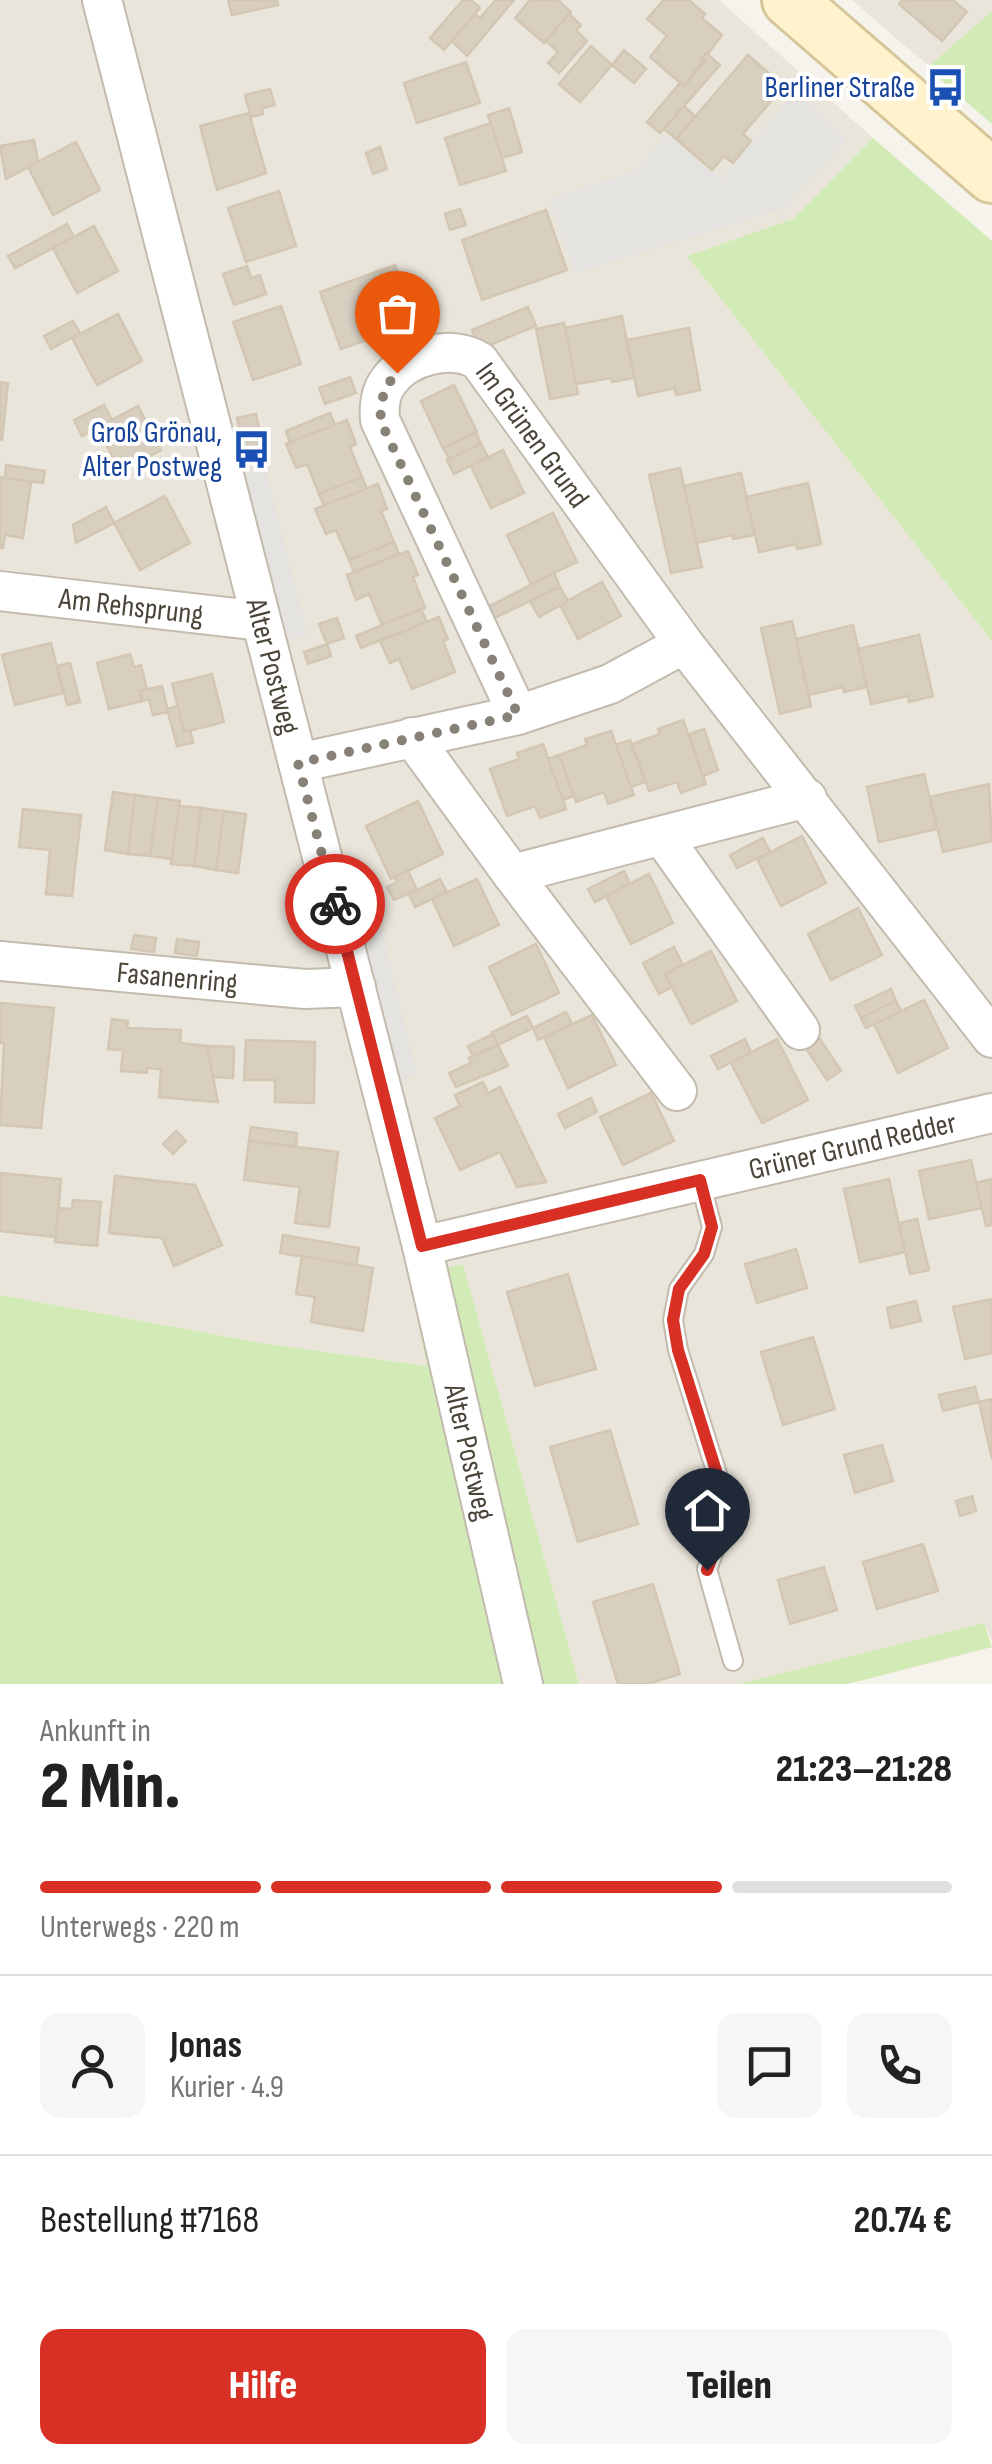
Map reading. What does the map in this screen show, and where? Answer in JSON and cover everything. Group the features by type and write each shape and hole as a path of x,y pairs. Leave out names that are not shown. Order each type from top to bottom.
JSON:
{"main road":[{"path":"789,0 992,176"}],"street":[{"name":"Alter Postweg","path":"102,0 422,1246 522,1684"},
{"name":"Im Grünen Grund","path":"518,715 380,420 389,380 421,359 456,351 479,361 684,644 992,1038"},
{"name":"Am Rehsprung","path":"0,592 262,622"},
{"path":"298,763 518,715 610,684 684,644"},
{"path":"412,737 676,1092"},
{"path":"512,874 806,798"},
{"path":"662,836 800,1030"},
{"name":"Fasanenring","path":"0,961 305,989 356,988"},
{"name":"Grüner Grund Redder","path":"422,1246 992,1112"}],"lane":[{"path":"700,1180 712,1227 704,1254 679,1289 673,1320 678,1350 729,1512 707,1570 733,1661"}],"shaded area":[{"path":"0,0 719,0 873,138 793,219 687,256 992,641 992,1641 984,1623 738,1684 579,1684 463,1264 428,1366 261,1343 0,1295"},
{"path":"852,0 992,0 992,115 912,52"},
{"path":"795,90 847,140 785,208 575,273 549,199 637,170 665,134 722,179"},
{"path":"265,468 308,635 284,641 242,474"},
{"path":"376,905 417,1074 394,1085 351,910"}],"green space":[{"path":"992,11 992,124 927,68"},
{"path":"873,138 992,241 992,641 687,256 793,219"},
{"path":"463,1264 579,1684 0,1684 0,1295 261,1343 427,1366 409,1278"},
{"path":"984,1623 992,1647 848,1684 738,1684"}],"building":[{"path":"228,0 277,0 278,5 232,15"},
{"path":"463,0 471,0 480,8 444,50 430,38"},
{"path":"496,0 514,0 467,56 452,41 475,14 480,18"},
{"path":"530,0 558,0 571,12 544,43 515,18"},
{"path":"664,0 689,0 722,35 684,86 650,57 667,36 647,19"},
{"path":"902,0 953,0 967,12 942,41 899,4"},
{"path":"569,14 581,25 576,30 587,41 559,73 548,63 558,52 546,41"},
{"path":"591,46 612,65 580,102 559,84"},
{"path":"624,50 646,69 634,83 612,65"},
{"path":"706,53 720,65 660,133 647,122 680,83 684,86 706,61 702,58"},
{"path":"748,55 784,86 743,134 751,141 733,163 724,156 712,170 676,139"},
{"path":"466,62 480,103 417,123 404,83"},
{"path":"270,89 275,105 262,108 263,114 251,117 245,95"},
{"path":"684,106 695,116 676,139 664,129"},
{"path":"509,108 522,152 502,158 488,115"},
{"path":"249,113 266,173 217,190 200,126"},
{"path":"491,123 506,171 460,185 445,138"},
{"path":"34,140 38,162 6,179 0,146"},
{"path":"76,142 100,190 53,215 28,167"},
{"path":"380,147 387,169 373,174 366,153"},
{"path":"279,191 296,246 246,262 228,208"},
{"path":"460,209 466,225 450,230 445,214"},
{"path":"546,210 567,270 482,300 462,240"},
{"path":"67,224 74,237 15,268 8,256"},
{"path":"94,226 118,271 77,293 53,248"},
{"path":"395,265 415,323 341,349 320,292"},
{"path":"247,266 251,278 260,275 266,294 234,305 223,274"},
{"path":"281,306 301,364 253,380 233,322"},
{"path":"528,307 536,326 480,349 472,330"},
{"path":"118,314 142,361 97,385 72,338"},
{"path":"622,316 634,378 576,384 565,328"},
{"path":"73,321 80,333 51,349 44,336"},
{"path":"564,323 578,394 550,399 536,329"},
{"path":"689,328 700,390 676,395 675,388 638,396 627,340"},
{"path":"350,377 356,393 325,404 319,388"},
{"path":"0,382 8,383 2,440 0,440"},
{"path":"454,385 477,432 443,448 421,401"},
{"path":"104,405 112,420 82,436 74,420"},
{"path":"138,406 161,450 121,472 97,428"},
{"path":"330,413 335,425 290,443 286,431"},
{"path":"256,414 260,434 242,439 237,418"},
{"path":"347,420 356,444 350,447 362,477 319,494 307,464 296,468 286,444"},
{"path":"476,433 481,444 449,459 443,448"},
{"path":"262,437 266,457 245,461 241,442"},
{"path":"481,444 488,457 454,474 447,460"},
{"path":"503,450 524,493 491,508 471,466"},
{"path":"6,465 45,471 43,483 5,478"},
{"path":"680,468 702,567 671,573 649,475"},
{"path":"741,473 755,535 733,539 732,535 697,543 684,486"},
{"path":"0,477 31,482 23,538 5,535 3,548 0,548"},
{"path":"362,477 367,489 324,506 319,494"},
{"path":"808,483 821,544 797,549 796,544 759,552 746,497"},
{"path":"378,484 387,509 381,511 394,542 349,560 336,530 326,534 315,509"},
{"path":"165,496 190,543 140,570 114,523"},
{"path":"106,507 114,523 76,543 73,525"},
{"path":"553,513 577,562 531,584 507,535"},
{"path":"394,542 399,554 354,572 349,560"},
{"path":"408,551 425,608 382,625 369,594 356,600 347,575"},
{"path":"554,573 560,587 488,621 482,610"},
{"path":"602,582 621,616 578,639 560,605"},
{"path":"560,587 568,601 539,617 530,601"},
{"path":"421,609 427,622 361,648 356,636"},
{"path":"439,617 455,672 412,689 399,659 390,663 380,641"},
{"path":"337,618 344,638 327,644 319,624"},
{"path":"792,621 811,706 780,714 761,628"},
{"path":"853,625 867,687 844,692 843,687 809,695 796,639"},
{"path":"919,635 933,696 909,702 908,696 871,704 858,649"},
{"path":"51,643 63,693 15,705 2,655"},
{"path":"327,644 331,656 308,664 304,652"},
{"path":"130,654 134,667 141,665 147,690 140,691 142,701 109,709 97,663"},
{"path":"70,663 80,702 67,705 57,666"},
{"path":"212,674 224,722 184,732 172,684"},
{"path":"162,686 168,712 153,715 149,699 142,701 140,691"},
{"path":"178,706 184,732 190,730 193,743 177,746 167,709"},
{"path":"683,720 706,784 681,793 677,782 649,791 632,744"},
{"path":"704,729 718,770 703,776 689,734"},
{"path":"611,731 634,795 608,804 604,792 576,802 559,755 587,745 585,739"},
{"path":"630,740 645,782 631,787 616,745"},
{"path":"543,744 566,809 540,818 535,806 507,816 490,769 519,759 517,753"},
{"path":"559,755 574,796 563,800 548,759"},
{"path":"924,774 937,829 879,842 867,787"},
{"path":"989,784 992,841 943,852 930,797"},
{"path":"113,792 135,795 128,854 105,850"},
{"path":"135,795 158,798 150,856 128,854"},
{"path":"158,798 180,801 172,859 150,856"},
{"path":"418,801 443,854 391,879 366,826"},
{"path":"179,806 201,808 194,866 171,864"},
{"path":"201,808 224,811 216,870 194,866"},
{"path":"23,809 81,815 72,896 46,894 50,850 19,847"},
{"path":"224,811 246,814 238,873 216,870"},
{"path":"802,836 826,883 781,906 757,859"},
{"path":"763,838 770,852 737,868 730,855"},
{"path":"408,871 417,890 394,900 387,887 397,882 395,877"},
{"path":"624,871 630,884 595,902 588,889"},
{"path":"649,874 673,923 631,944 606,896"},
{"path":"440,879 447,892 415,907 409,894"},
{"path":"477,879 499,925 454,946 432,899"},
{"path":"858,908 882,955 831,980 808,934"},
{"path":"134,935 156,938 154,952 131,949"},
{"path":"177,939 199,942 197,956 175,953"},
{"path":"536,944 559,993 512,1015 489,967"},
{"path":"674,947 683,965 665,974 672,987 659,994 643,963"},
{"path":"711,951 737,1001 691,1024 665,974"},
{"path":"891,989 896,1001 861,1018 855,1006"},
{"path":"924,1000 948,1048 898,1073 874,1024"},
{"path":"896,1001 901,1011 866,1028 861,1018"},
{"path":"0,1003 54,1008 41,1128 0,1125 4,1043 0,1043"},
{"path":"566,1012 572,1024 538,1040 533,1028"},
{"path":"592,1015 616,1065 568,1088 544,1037"},
{"path":"527,1016 533,1028 498,1045 492,1032"},
{"path":"112,1019 128,1021 127,1028 181,1030 180,1043 207,1046 218,1102 159,1097 161,1069 147,1068 147,1073 121,1071 123,1050 108,1049"},
{"path":"493,1034 498,1045 473,1057 468,1046"},
{"path":"818,1036 841,1071 827,1080 804,1045"},
{"path":"745,1039 751,1052 718,1069 711,1056"},
{"path":"777,1039 808,1100 762,1123 731,1063"},
{"path":"246,1040 315,1042 314,1103 275,1102 275,1080 244,1080"},
{"path":"498,1045 508,1066 456,1087 449,1073 471,1063 469,1058"},
{"path":"207,1046 234,1047 233,1078 213,1077"},
{"path":"483,1082 488,1093 500,1087 546,1182 517,1187 500,1152 460,1170 435,1118 460,1106 455,1095"},
{"path":"651,1093 674,1141 623,1165 600,1117"},
{"path":"591,1098 597,1112 565,1128 558,1114"},
{"path":"251,1127 297,1133 296,1146 249,1141"},
{"path":"176,1131 186,1141 173,1154 163,1144"},
{"path":"249,1141 338,1152 329,1227 295,1223 300,1187 244,1180"},
{"path":"971,1160 982,1208 929,1219 919,1171"},
{"path":"0,1173 61,1179 56,1237 0,1231"},
{"path":"115,1176 195,1185 222,1245 174,1266 162,1238 109,1233"},
{"path":"889,1179 905,1252 860,1262 844,1189"},
{"path":"992,1179 992,1225 986,1226 976,1183"},
{"path":"73,1200 101,1202 97,1246 55,1242 58,1208 72,1209"},
{"path":"917,1219 929,1270 910,1274 899,1223"},
{"path":"283,1235 359,1248 356,1265 280,1253"},
{"path":"796,1249 807,1288 757,1303 745,1264"},
{"path":"302,1256 373,1268 363,1331 311,1322 315,1297 296,1294"},
{"path":"568,1274 596,1369 535,1386 507,1292"},
{"path":"992,1299 992,1353 965,1359 953,1307"},
{"path":"916,1301 921,1321 891,1328 887,1308"},
{"path":"813,1337 835,1409 783,1425 761,1352"},
{"path":"975,1387 979,1402 943,1411 939,1395"},
{"path":"992,1399 992,1459 979,1402"},
{"path":"610,1430 638,1524 578,1542 550,1447"},
{"path":"882,1445 893,1481 855,1493 844,1455"},
{"path":"972,1496 976,1511 960,1516 956,1501"},
{"path":"923,1544 938,1591 877,1609 863,1562"},
{"path":"824,1567 837,1610 790,1624 778,1580"},
{"path":"653,1584 680,1674 648,1684 618,1684 593,1602"}],"way so far":[{"path":"335,904 298,763 518,715 380,420 384,389 397,373"}],"place":[{"name":"Berliner Straße","path":"945,87"},
{"name":"Groß Grönau, Alter Postweg","path":"252,449"}],"route":[{"path":"335,904 422,1246 700,1180 712,1227 704,1254 679,1289 673,1320 678,1350 729,1512 707,1570"}]}
